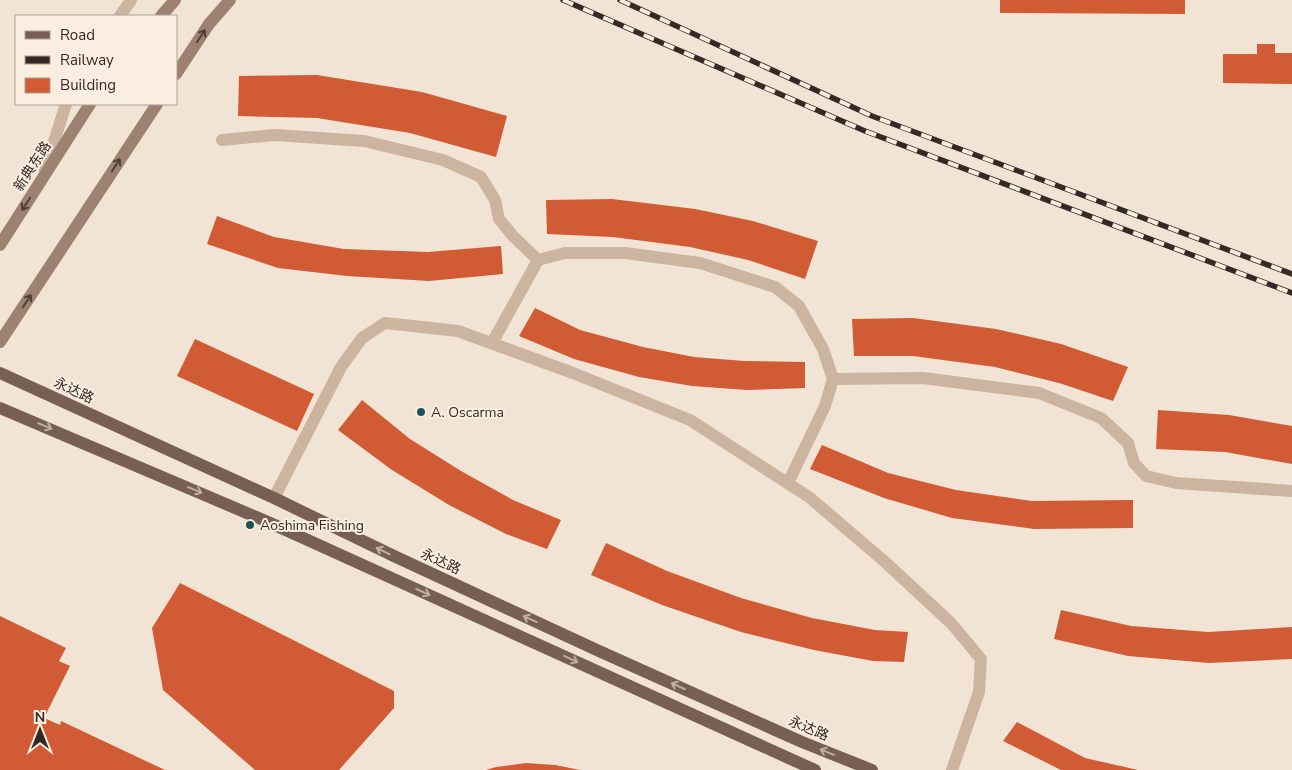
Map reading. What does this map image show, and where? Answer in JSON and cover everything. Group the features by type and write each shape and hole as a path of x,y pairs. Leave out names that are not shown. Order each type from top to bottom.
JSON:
{"main road":[{"path":"162,15 175,0"},
{"path":"178,71 209,24 230,0"},
{"name":"新典东路","path":"0,244 89,105"},
{"path":"0,342 156,105"},
{"name":"永达路","path":"0,373 274,498 396,557 590,646 802,742 872,770"},
{"path":"0,408 268,522 815,770"}],"street":[{"path":"121,15 131,0"},
{"path":"42,179 66,105"},
{"path":"222,140 275,135 364,141 443,160 481,177 495,200 499,219 513,236 538,260"},
{"path":"492,343 538,260 565,253 625,253 700,263 775,287 799,306 823,349 833,379 825,406 788,483"},
{"path":"274,498 341,367 362,338 385,323 458,330 573,373 690,420 810,497 884,561 951,623 980,659 979,692 952,770"},
{"path":"833,379 923,378 1039,393 1101,418 1128,443 1134,463 1146,476 1176,483 1292,491"}],"building":[{"path":"1000,0 1185,0 1185,14 1000,13"},
{"path":"1257,44 1275,44 1275,53 1292,53 1292,84 1223,83 1223,54 1257,54"},
{"path":"317,75 422,92 507,116 496,157 410,133 317,118 238,116 239,76"},
{"path":"612,199 695,209 753,221 818,241 805,279 748,260 690,247 613,237 547,234 546,200"},
{"path":"217,216 274,237 344,249 428,252 501,246 503,274 429,281 347,276 278,268 207,244"},
{"path":"535,308 580,330 643,347 694,357 744,361 805,362 805,388 747,390 692,386 639,377 574,359 519,336"},
{"path":"913,318 996,329 1061,344 1128,367 1113,401 1059,383 995,367 913,356 854,356 852,319"},
{"path":"195,339 314,394 297,431 177,376"},
{"path":"362,400 410,439 461,471 513,500 561,520 547,549 506,534 449,505 392,470 338,430"},
{"path":"1158,410 1229,415 1292,426 1292,464 1225,452 1156,449"},
{"path":"822,445 888,473 956,490 1032,501 1133,500 1133,528 1034,529 952,518 884,498 810,469"},
{"path":"606,543 667,571 741,598 812,618 875,630 908,632 904,662 873,661 814,650 741,632 662,605 591,575"},
{"path":"180,583 394,691 394,708 339,770 255,770 163,690 152,628"},
{"path":"1061,610 1131,626 1208,632 1292,627 1292,659 1209,663 1128,656 1054,639"},
{"path":"0,616 66,648 59,661 70,666 44,718 60,725 61,721 165,770 0,770"},
{"path":"1017,722 1085,758 1138,770 1061,770 1003,741"},
{"path":"526,763 555,765 580,770 486,770"}],"railway":[{"path":"563,0 865,131 1292,293"},
{"path":"620,0 872,116 1292,274"}],"place":[{"name":"A. Oscarma","path":"421,412"},
{"name":"Aoshima Fishing","path":"250,525"}]}
